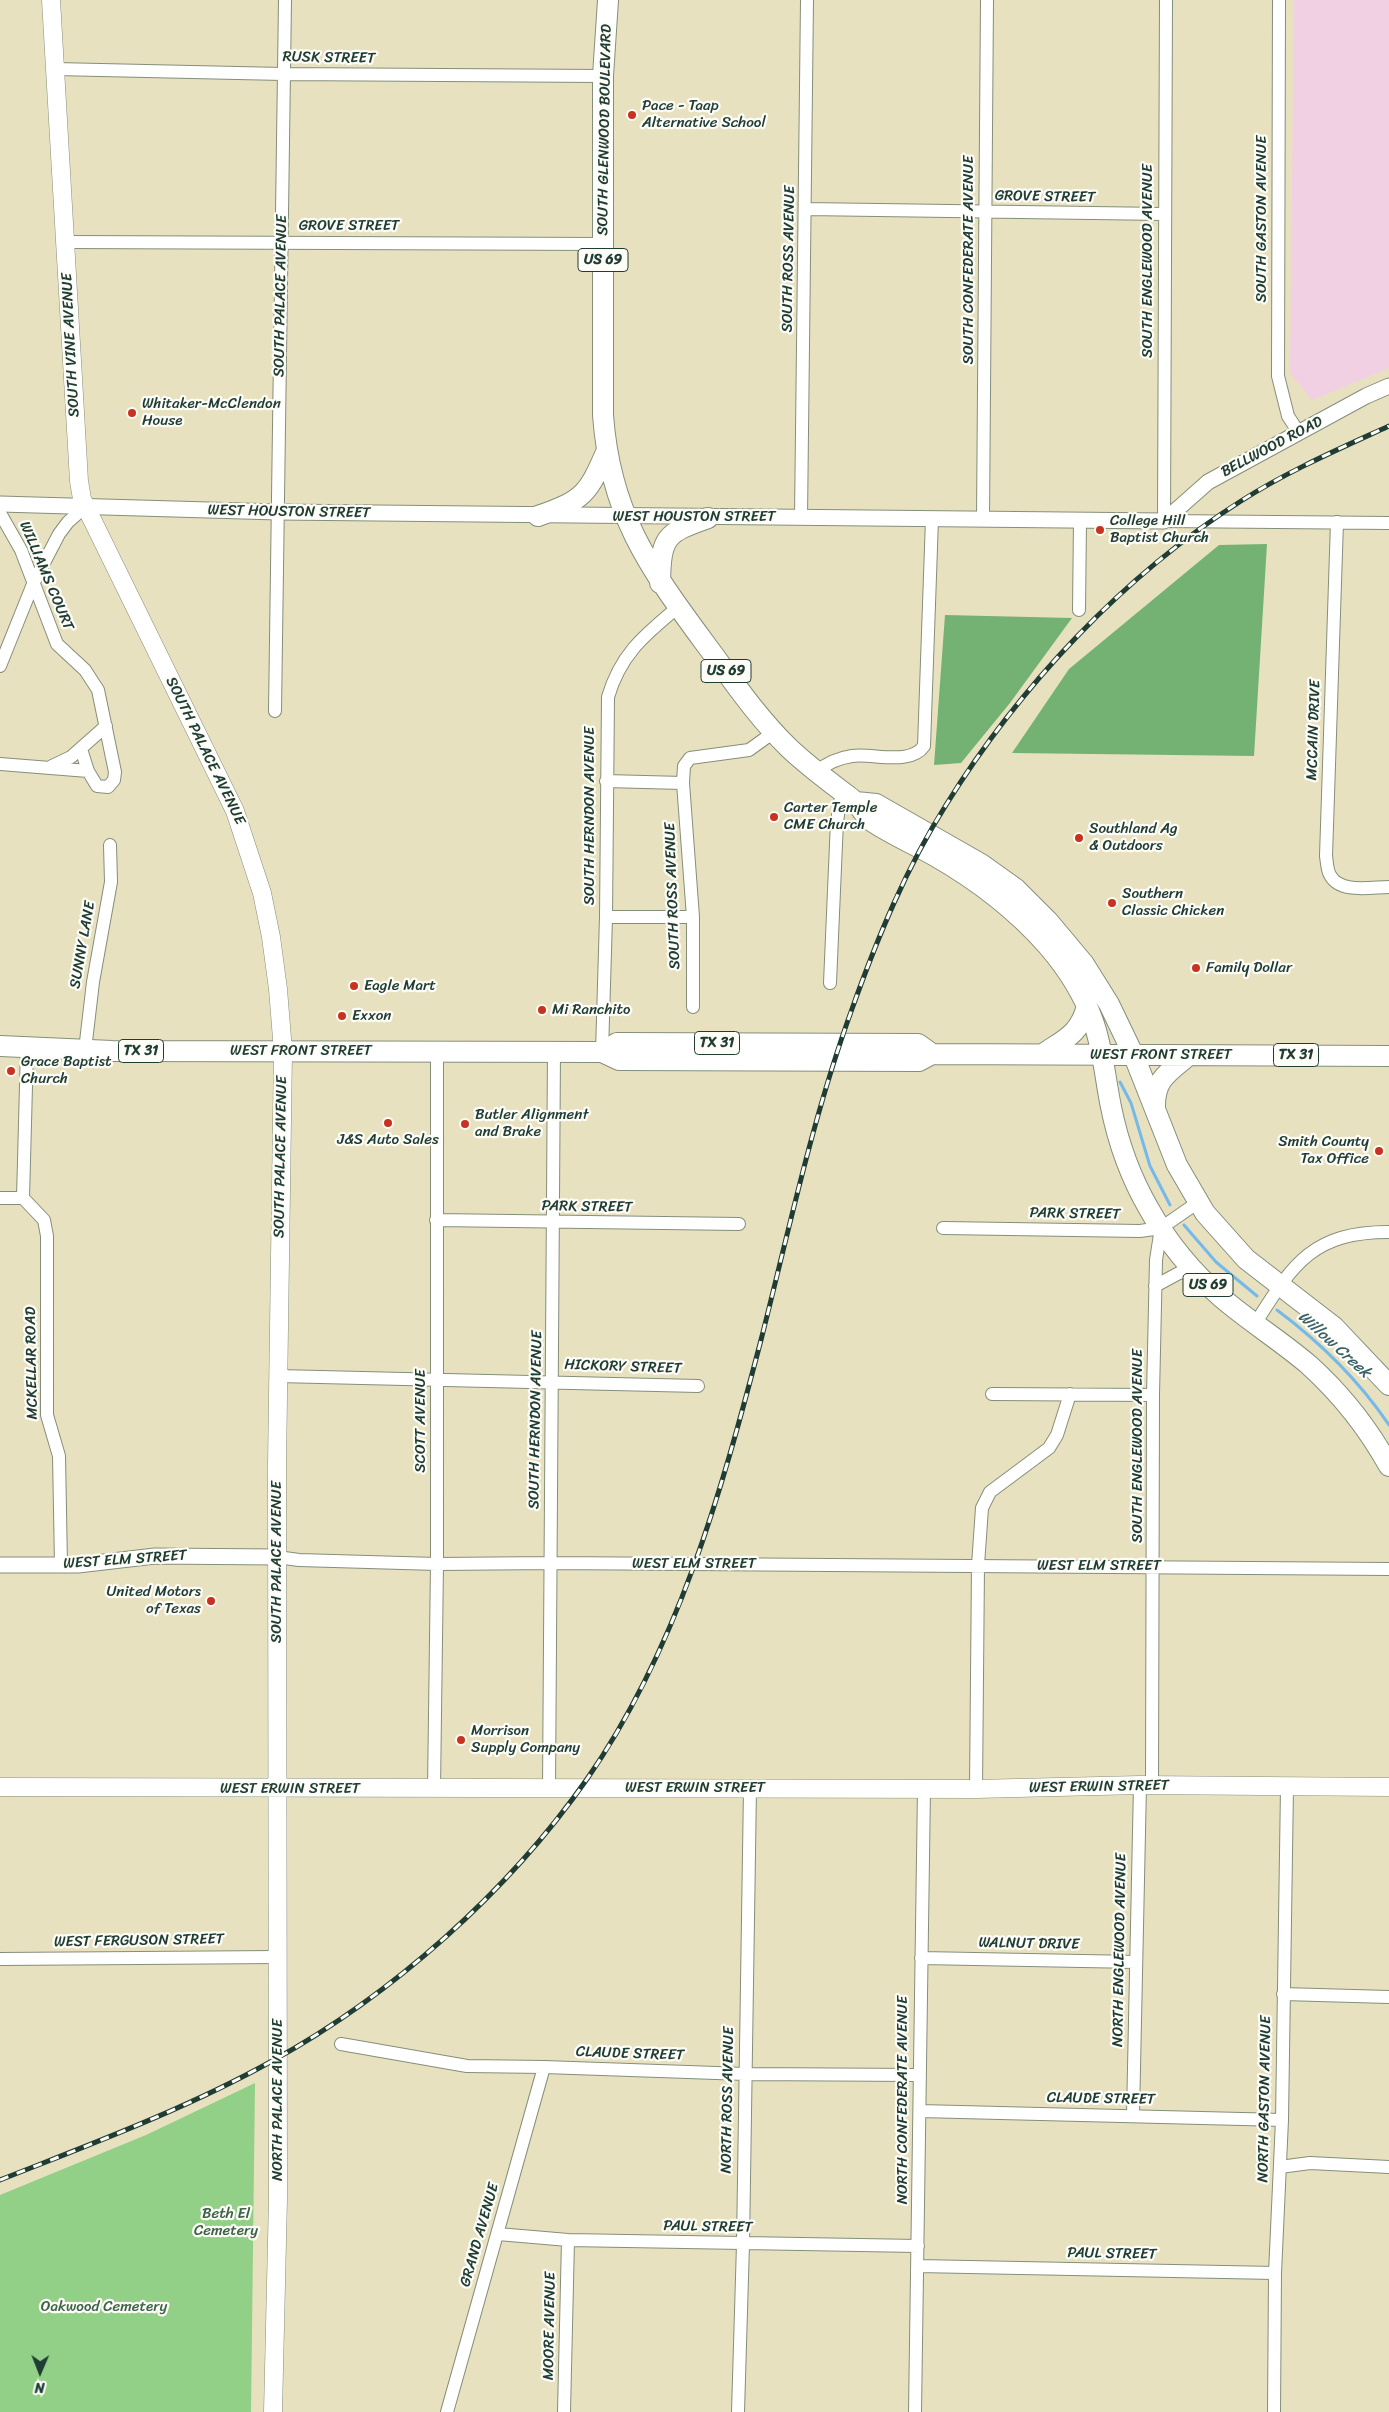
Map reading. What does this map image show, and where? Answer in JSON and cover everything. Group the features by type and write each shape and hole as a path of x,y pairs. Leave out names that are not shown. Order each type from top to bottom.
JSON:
{"main road":[{"name":"SOUTH VINE AVENUE","path":"52,0 79,482 85,507"},
{"name":"SOUTH GLENWOOD BOULEVARD","path":"608,0 603,76 603,404 607,450 613,481 637,545 660,583 745,697 774,732 816,772 849,797 866,818 953,866 1001,901 1035,932 1050,949 1076,986 1087,1006 1102,1056 1112,1109 1124,1152 1139,1192 1161,1228 1194,1271 1225,1300 1308,1364 1325,1381 1358,1419 1389,1466"},
{"path":"538,516 566,506 586,492 594,481 607,450"},
{"name":"SOUTH PALACE AVENUE","path":"85,507 218,771 242,827 257,872 271,936 283,1051 278,1376 278,1789"},
{"path":"660,583 661,556 670,536 681,527 708,518"},
{"name":"SOUTH GLENWOOD BOULEVARD","path":"849,797 876,804 974,860 1016,889 1048,921 1084,964 1109,1004 1134,1056 1177,1165 1197,1203 1233,1246 1334,1327 1389,1384"},
{"path":"1043,1054 1076,1031 1084,1019 1087,1006"},
{"name":"WEST FRONT STREET","path":"0,1046 85,1050 602,1052 617,1043 918,1044 932,1054 1389,1056"},
{"path":"1154,1109 1158,1085 1166,1074 1188,1056"},
{"name":"WEST ERWIN STREET","path":"0,1787 278,1789 976,1789 1146,1785 1389,1787"},
{"name":"NORTH PALACE AVENUE","path":"274,2412 278,2198 278,1789"}],"street":[{"name":"SOUTH PALACE AVENUE","path":"275,711 285,0"},
{"name":"SOUTH ROSS AVENUE","path":"802,518 807,0"},
{"name":"SOUTH CONFEDERATE AVENUE","path":"983,520 987,0"},
{"name":"SOUTH ENGLEWOOD AVENUE","path":"1164,521 1166,0"},
{"name":"SOUTH GASTON AVENUE","path":"1279,0 1278,376 1288,416 1299,433"},
{"name":"RUSK STREET","path":"55,69 283,74 603,76"},
{"name":"GROVE STREET","path":"806,209 1164,214"},
{"name":"GROVE STREET","path":"66,242 603,244"},
{"name":"BELLWOOD ROAD","path":"1164,521 1208,482 1366,396 1389,386"},
{"name":"WEST HOUSTON STREET","path":"0,504 278,512 538,516 1389,523"},
{"path":"0,666 33,584 64,526 85,507"},
{"name":"WILLIAMS COURT","path":"0,513 16,538 58,644 84,670 98,690 115,772 114,780 108,787 97,786 88,771 81,749"},
{"path":"816,772 830,762 851,756 908,757 920,752 924,746 932,519"},
{"path":"1079,610 1080,520"},
{"name":"MCCAIN DRIVE","path":"1336,522 1326,856 1329,874 1336,884 1352,888 1389,887"},
{"name":"SOUTH HERNDON AVENUE","path":"602,1052 606,917 607,704 615,677 638,641 678,606"},
{"path":"45,768 64,761 81,749 106,726"},
{"name":"SOUTH ROSS AVENUE","path":"693,1007 693,917 683,783 684,766 690,758 746,751 774,732"},
{"path":"0,764 88,771"},
{"path":"606,781 683,783"},
{"path":"830,983 837,821 849,797"},
{"name":"SUNNY LANE","path":"85,1050 93,982 111,882 110,845"},
{"path":"606,917 693,917"},
{"path":"0,1198 23,1198 27,1048"},
{"name":"SOUTH HERNDON AVENUE","path":"549,1789 554,1051"},
{"name":"SCOTT AVENUE","path":"434,1789 437,1564 437,1052"},
{"name":"MCKELLAR ROAD","path":"23,1198 44,1220 47,1236 47,1415 59,1456 61,1565"},
{"name":"PARK STREET","path":"944,1228 1140,1231 1161,1228 1197,1203"},
{"name":"PARK STREET","path":"436,1220 738,1224"},
{"name":"SOUTH ENGLEWOOD AVENUE","path":"1146,1785 1153,1566 1155,1286 1156,1260 1161,1228"},
{"path":"1255,1324 1296,1264 1328,1242 1357,1233 1389,1232"},
{"path":"1155,1286 1176,1274 1194,1271"},
{"name":"HICKORY STREET","path":"278,1376 698,1386"},
{"path":"992,1394 1154,1395"},
{"path":"976,1789 978,1565 982,1508 990,1492 1048,1448 1057,1435 1070,1394"},
{"name":"WEST ELM STREET","path":"0,1565 88,1564 155,1556 277,1557 299,1560 437,1564 978,1565 1389,1569"},
{"name":"NORTH ENGLEWOOD AVENUE","path":"1133,2116 1136,1962 1146,1785"},
{"name":"NORTH GASTON AVENUE","path":"1274,2412 1275,2273 1282,2120 1287,1787"},
{"name":"NORTH ROSS AVENUE","path":"738,2412 743,2244 750,1788"},
{"name":"NORTH CONFEDERATE AVENUE","path":"915,2412 924,1788"},
{"name":"WEST FERGUSON STREET","path":"0,1959 278,1957"},
{"name":"WALNUT DRIVE","path":"921,1958 1136,1962"},
{"path":"1283,1994 1389,1997"},
{"name":"CLAUDE STREET","path":"341,2044 467,2066 745,2074 919,2075"},
{"name":"GRAND AVENUE","path":"447,2412 544,2067"},
{"name":"CLAUDE STREET","path":"920,2111 1282,2120"},
{"path":"1280,2168 1310,2163 1389,2167"},
{"name":"PAUL STREET","path":"498,2234 568,2240 918,2246"},
{"name":"MOORE AVENUE","path":"564,2412 568,2240"},
{"name":"PAUL STREET","path":"918,2266 1275,2273"}],"shaded area":[{"path":"1294,0 1389,0 1389,368 1312,400 1290,373"}],"green space":[{"path":"1267,544 1254,756 1012,753 1069,669 1219,545"},
{"path":"945,615 1072,618 1010,703 961,763 934,765"},
{"name":"Oakwood Cemetery","path":"255,2083 251,2412 0,2412 0,2195 146,2135"}],"waterway":[{"name":"Willow Creek","path":"1120,1082 1131,1103 1150,1166 1170,1205"},
{"name":"Willow Creek","path":"1184,1225 1216,1262 1257,1296"},
{"name":"Willow Creek","path":"1277,1310 1309,1335 1352,1377 1389,1425"}],"railway":[{"path":"0,2180 138,2125 206,2095 317,2035 404,1973 445,1938 484,1900 556,1821 587,1779 619,1729 647,1677 693,1568 730,1455 761,1340 802,1173 838,1049 893,904 918,854 946,805 1006,718 1041,676 1077,636 1156,563 1198,530 1259,490 1295,470 1389,426"}],"place":[{"name":"Pace - Taap Alternative School","path":"632,115"},
{"name":"Whitaker-McClendon House","path":"132,413"},
{"name":"College Hill Baptist Church","path":"1100,530"},
{"name":"Carter Temple CME Church","path":"774,817"},
{"name":"Southland Ag & Outdoors","path":"1079,838"},
{"name":"Southern Classic Chicken","path":"1112,903"},
{"name":"Family Dollar","path":"1196,968"},
{"name":"Eagle Mart","path":"354,986"},
{"name":"Mi Ranchito","path":"542,1010"},
{"name":"Exxon","path":"342,1016"},
{"name":"Grace Baptist Church","path":"11,1071"},
{"name":"J&S Auto Sales","path":"388,1123"},
{"name":"Butler Alignment and Brake","path":"465,1124"},
{"name":"Smith County Tax Office","path":"1379,1151"},
{"name":"United Motors of Texas","path":"211,1601"},
{"name":"Morrison Supply Company","path":"461,1740"}],"park label":[{"name":"Beth El Cemetery","path":"226,2222"}]}
